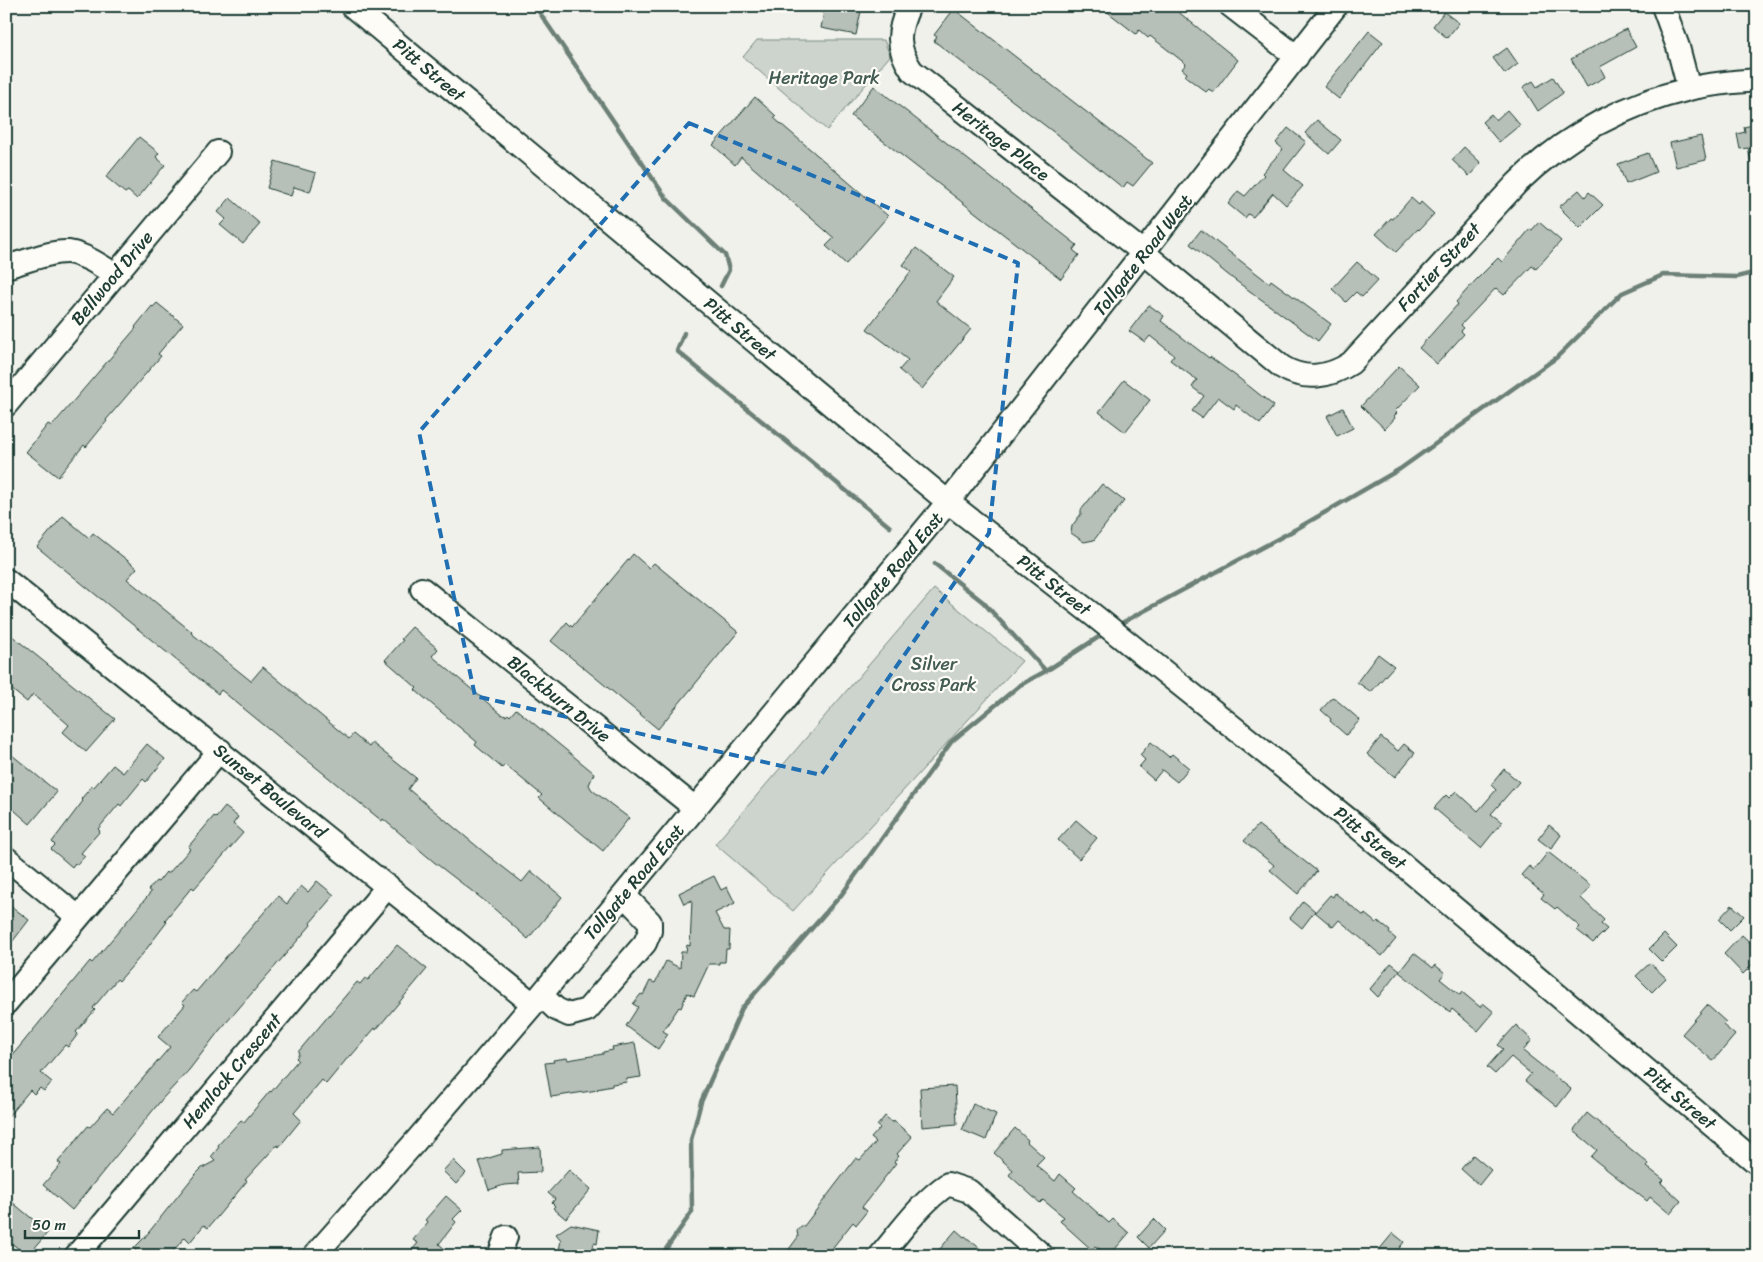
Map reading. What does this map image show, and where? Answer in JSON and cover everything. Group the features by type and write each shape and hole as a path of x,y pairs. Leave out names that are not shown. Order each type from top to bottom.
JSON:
{"street":[{"name":"Pitt Street","path":"352,6 948,502 1092,614 1128,645 1359,828 1757,1163"},
{"name":"Heritage Place","path":"909,6 900,32 900,46 905,60 912,71 1144,253"},
{"path":"1231,6 1296,58"},
{"name":"Tollgate Road West","path":"948,502 1336,6"},
{"path":"1663,6 1680,53 1689,89"},
{"name":"Fortier Street","path":"1144,253 1282,367 1305,376 1324,375 1341,370 1351,362 1516,183 1560,146 1621,110 1689,89 1718,83 1757,80"},
{"name":"Bellwood Drive","path":"6,405 218,152"},
{"path":"6,268 47,255 68,252 101,264 114,275"},
{"name":"Tollgate Road East","path":"314,1256 537,1000 948,502"},
{"name":"Sunset Boulevard","path":"6,580 388,886 537,1000 569,1015 587,1010 645,943 650,932 650,922 624,895"},
{"name":"Blackburn Drive","path":"422,589 695,808"},
{"path":"6,1003 220,750"},
{"path":"6,858 78,917"},
{"name":"Hemlock Crescent","path":"76,1256 388,886"},
{"path":"880,1256 923,1205 937,1191 948,1184 969,1190 1043,1256"}],"highlighted area":[{"path":"689,123 1018,263 989,533 821,775 475,696 419,432"}],"green space":[{"name":"Heritage Park","path":"757,40 884,40 890,56 827,130 743,57"},
{"name":"Silver Cross Park","path":"934,589 1022,661 793,911 715,844"}],"building":[{"path":"825,6 862,6 856,35 821,28"},
{"path":"1100,6 1171,6 1238,60 1213,93 1209,89 1206,92 1185,76 1187,73 1182,69 1186,64 1150,36 1148,38 1139,30 1136,34"},
{"path":"954,9 1152,163 1133,186 1127,182 1123,188 1064,140 934,41 937,37 934,35"},
{"path":"1444,12 1459,23 1447,38 1433,26"},
{"path":"1626,29 1636,47 1600,67 1605,77 1587,87 1571,59"},
{"path":"1369,31 1383,42 1339,99 1324,87"},
{"path":"1507,48 1518,64 1505,74 1493,58"},
{"path":"1553,77 1563,93 1538,111 1523,87 1533,81 1537,87"},
{"path":"874,86 1077,245 1073,250 1079,255 1061,279 851,116"},
{"path":"755,97 776,116 774,118 888,216 846,264 826,246 834,238 741,157 735,165 713,145"},
{"path":"1507,110 1520,125 1499,142 1482,122 1491,114 1496,120"},
{"path":"1317,120 1341,140 1329,154 1305,133"},
{"path":"1757,124 1757,161 1751,162 1748,148 1740,149 1737,134 1745,132 1744,127"},
{"path":"1288,128 1306,142 1284,170 1303,186 1286,205 1273,193 1253,217 1248,214 1245,218 1228,204 1238,191 1245,196 1264,175 1262,173 1283,149 1276,143"},
{"path":"1701,136 1706,160 1676,167 1670,143"},
{"path":"139,137 159,153 156,157 165,165 137,199 128,191 125,193 106,177"},
{"path":"1464,147 1481,163 1469,176 1452,160"},
{"path":"1648,153 1656,172 1626,184 1618,164"},
{"path":"275,161 316,173 310,192 294,187 291,196 267,188"},
{"path":"1579,190 1585,197 1589,192 1603,205 1580,228 1559,207"},
{"path":"230,198 260,224 243,244 220,225 226,219 218,212"},
{"path":"1411,198 1419,205 1421,202 1434,214 1396,252 1376,234 1391,218 1393,219"},
{"path":"1539,222 1561,241 1536,269 1532,266 1504,295 1496,288 1461,325 1464,328 1461,331 1464,334 1437,364 1419,348 1458,304 1456,302 1474,282 1498,258 1502,262 1530,229 1532,230"},
{"path":"1201,230 1269,283 1271,280 1331,324 1318,341 1232,278 1190,244"},
{"path":"916,248 954,277 936,301 971,329 922,389 899,370 908,360 867,329 911,271 903,265"},
{"path":"1357,262 1378,280 1362,297 1356,292 1346,302 1332,289"},
{"path":"157,303 183,324 158,354 161,356 106,420 86,447 84,445 58,477 26,452 48,424 52,426 136,328 152,306"},
{"path":"1149,305 1164,316 1161,321 1274,406 1260,424 1236,405 1234,409 1218,397 1202,418 1192,411 1204,396 1192,387 1197,380 1170,360 1174,355 1150,336 1145,342 1129,331"},
{"path":"1399,366 1420,385 1395,411 1397,413 1394,416 1395,418 1385,429 1361,406"},
{"path":"1124,380 1150,400 1125,432 1099,412"},
{"path":"1343,408 1353,428 1337,436 1327,416"},
{"path":"1102,484 1124,501 1094,540 1084,542 1071,533 1072,526 1081,514 1081,510"},
{"path":"63,516 89,538 93,533 137,568 127,579 251,681 263,667 349,739 353,734 369,747 372,743 416,778 408,789 522,882 531,871 562,897 528,939 490,905 434,862 383,819 382,821 221,690 218,694 37,547"},
{"path":"633,554 649,568 654,563 738,632 658,729 551,641 567,622 572,627"},
{"path":"412,627 438,649 432,656 501,714 506,716 508,714 510,716 516,709 594,773 589,785 592,790 629,818 603,851 539,798 542,795 505,765 502,768 475,745 477,742 415,690 417,688 385,660"},
{"path":"6,631 115,719 86,752 63,732 69,725 33,694 27,702 6,685"},
{"path":"1378,654 1394,666 1371,692 1357,682"},
{"path":"1333,697 1360,720 1346,735 1321,710"},
{"path":"1381,737 1398,751 1404,744 1415,753 1395,777 1367,754"},
{"path":"1151,742 1169,757 1172,754 1189,768 1177,782 1162,770 1154,780 1139,767 1145,760 1140,755"},
{"path":"147,744 165,759 146,782 143,779 121,806 119,804 98,829 100,831 81,853 85,856 77,865 75,863 72,867 51,849 55,845 52,842 92,786 94,787 113,765 123,773"},
{"path":"6,750 57,792 30,824 6,803"},
{"path":"1504,769 1519,782 1491,814 1502,822 1481,848 1434,808 1446,795 1449,798 1456,791 1478,811 1496,790 1491,785"},
{"path":"225,807 238,817 233,824 243,833 194,889 192,887 165,920 167,922 141,956 119,981 117,979 93,1008 95,1010 76,1032 78,1034 68,1047 65,1045 41,1073 52,1082 44,1091 40,1088 34,1094 30,1090 6,1119 6,1063 90,961 92,963 151,892 148,890 166,872 168,874 190,849 188,847 214,816 216,818"},
{"path":"1076,820 1097,838 1079,859 1058,840"},
{"path":"1258,825 1317,871 1298,894 1270,870 1274,865 1244,841"},
{"path":"1549,825 1561,835 1551,849 1538,839"},
{"path":"1548,852 1591,886 1581,898 1604,920 1601,924 1607,929 1593,943 1577,930 1580,927 1557,907 1555,909 1541,898 1544,894 1521,875 1529,866 1534,870"},
{"path":"714,876 721,890 727,887 735,903 715,913 724,930 730,930 729,949 726,949 725,962 709,964 694,996 687,993 681,1008 679,1007 663,1031 668,1034 658,1049 626,1026 638,1007 633,1004 641,994 643,995 650,981 655,983 666,961 680,968 681,952 686,952 687,945 690,946 692,900 684,904 679,893"},
{"path":"317,881 334,895 310,923 311,925 219,1031 189,1070 163,1098 72,1210 43,1185 61,1164 58,1162 88,1126 90,1127 107,1108 113,1113 170,1047 158,1037 185,1005 182,1002 193,990 196,992 278,896 287,904 301,886 308,892"},
{"path":"1335,893 1364,916 1365,914 1376,923 1378,921 1396,939 1382,956 1339,920 1333,927 1315,912 1330,895 1333,897"},
{"path":"1303,901 1315,911 1302,928 1290,918"},
{"path":"6,902 29,920 6,950"},
{"path":"1732,905 1744,916 1730,930 1719,919"},
{"path":"1664,934 1677,947 1662,962 1649,949"},
{"path":"1742,935 1757,949 1757,960 1743,974 1724,954"},
{"path":"397,945 427,969 376,1030 375,1028 326,1084 322,1080 294,1113 301,1120 279,1147 277,1145 245,1180 247,1181 208,1228 204,1225 190,1242 185,1237 169,1256 132,1256 136,1250 134,1248 193,1177 202,1168 215,1161 211,1157 219,1147 218,1145 241,1120 244,1122 271,1092 298,1060 296,1058 299,1054 298,1052 357,982 360,984 365,978 368,980"},
{"path":"1414,953 1433,968 1435,965 1445,973 1440,979 1460,995 1462,992 1480,1007 1483,1003 1494,1012 1478,1031 1452,1009 1450,1012 1399,972"},
{"path":"1391,963 1400,970 1378,997 1370,989"},
{"path":"1650,963 1666,978 1652,992 1636,976"},
{"path":"1707,1005 1726,1022 1723,1025 1735,1035 1713,1061 1682,1034"},
{"path":"1516,1025 1532,1040 1523,1051 1571,1089 1557,1107 1525,1081 1531,1074 1511,1057 1495,1074 1487,1067 1503,1049 1498,1045"},
{"path":"635,1043 641,1077 626,1079 627,1082 612,1084 612,1086 598,1090 551,1097 545,1063 554,1062 553,1060 567,1058 568,1060 603,1054 603,1052 613,1050 612,1047"},
{"path":"955,1086 957,1124 922,1127 920,1088"},
{"path":"973,1104 996,1114 986,1140 962,1130"},
{"path":"1587,1113 1649,1164 1647,1167 1664,1180 1661,1183 1681,1201 1670,1214 1650,1197 1647,1201 1591,1157 1597,1150 1574,1131"},
{"path":"885,1116 893,1123 894,1121 912,1137 897,1154 899,1156 894,1162 896,1163 862,1207 867,1211 856,1225 853,1222 826,1256 784,1256 798,1237 797,1231 801,1226 804,1226 856,1158 860,1160 876,1142 871,1138 880,1128 877,1126"},
{"path":"1015,1128 1044,1157 1036,1165 1055,1181 1060,1174 1076,1188 1073,1191 1109,1223 1113,1219 1129,1233 1109,1256 1095,1246 1092,1250 1060,1221 1064,1217 1043,1200 1040,1203 1009,1175 1013,1170 994,1153"},
{"path":"540,1147 541,1172 518,1173 519,1184 504,1185 489,1190 479,1161 502,1154 502,1150"},
{"path":"1473,1155 1491,1170 1479,1185 1461,1169"},
{"path":"453,1160 466,1173 456,1184 443,1171"},
{"path":"569,1170 591,1189 566,1219 553,1208 555,1206 552,1203 555,1199 548,1193"},
{"path":"446,1196 462,1210 453,1219 456,1222 439,1244 453,1256 418,1256 412,1250 418,1243 413,1240 428,1222 425,1220"},
{"path":"6,1197 48,1232 28,1256 6,1239"},
{"path":"1154,1219 1165,1230 1149,1248 1138,1237"},
{"path":"571,1224 599,1230 597,1244 594,1243 592,1252 585,1251 584,1256 558,1256 561,1240 556,1234"},
{"path":"956,1230 965,1236 989,1256 934,1256"},
{"path":"1393,1233 1404,1242 1393,1256 1374,1256"}],"waterway":[{"path":"535,6 666,198 725,255 729,270 721,286"},
{"path":"1118,625 1298,528 1400,469 1556,358 1622,293 1663,275 1737,277 1757,272"},
{"path":"684,333 677,351 890,527"},
{"path":"935,564 983,602 1046,671"},
{"path":"661,1256 692,1212 691,1140 701,1102 742,1008 842,894 952,741 1020,685 1046,671 1105,633"}]}
